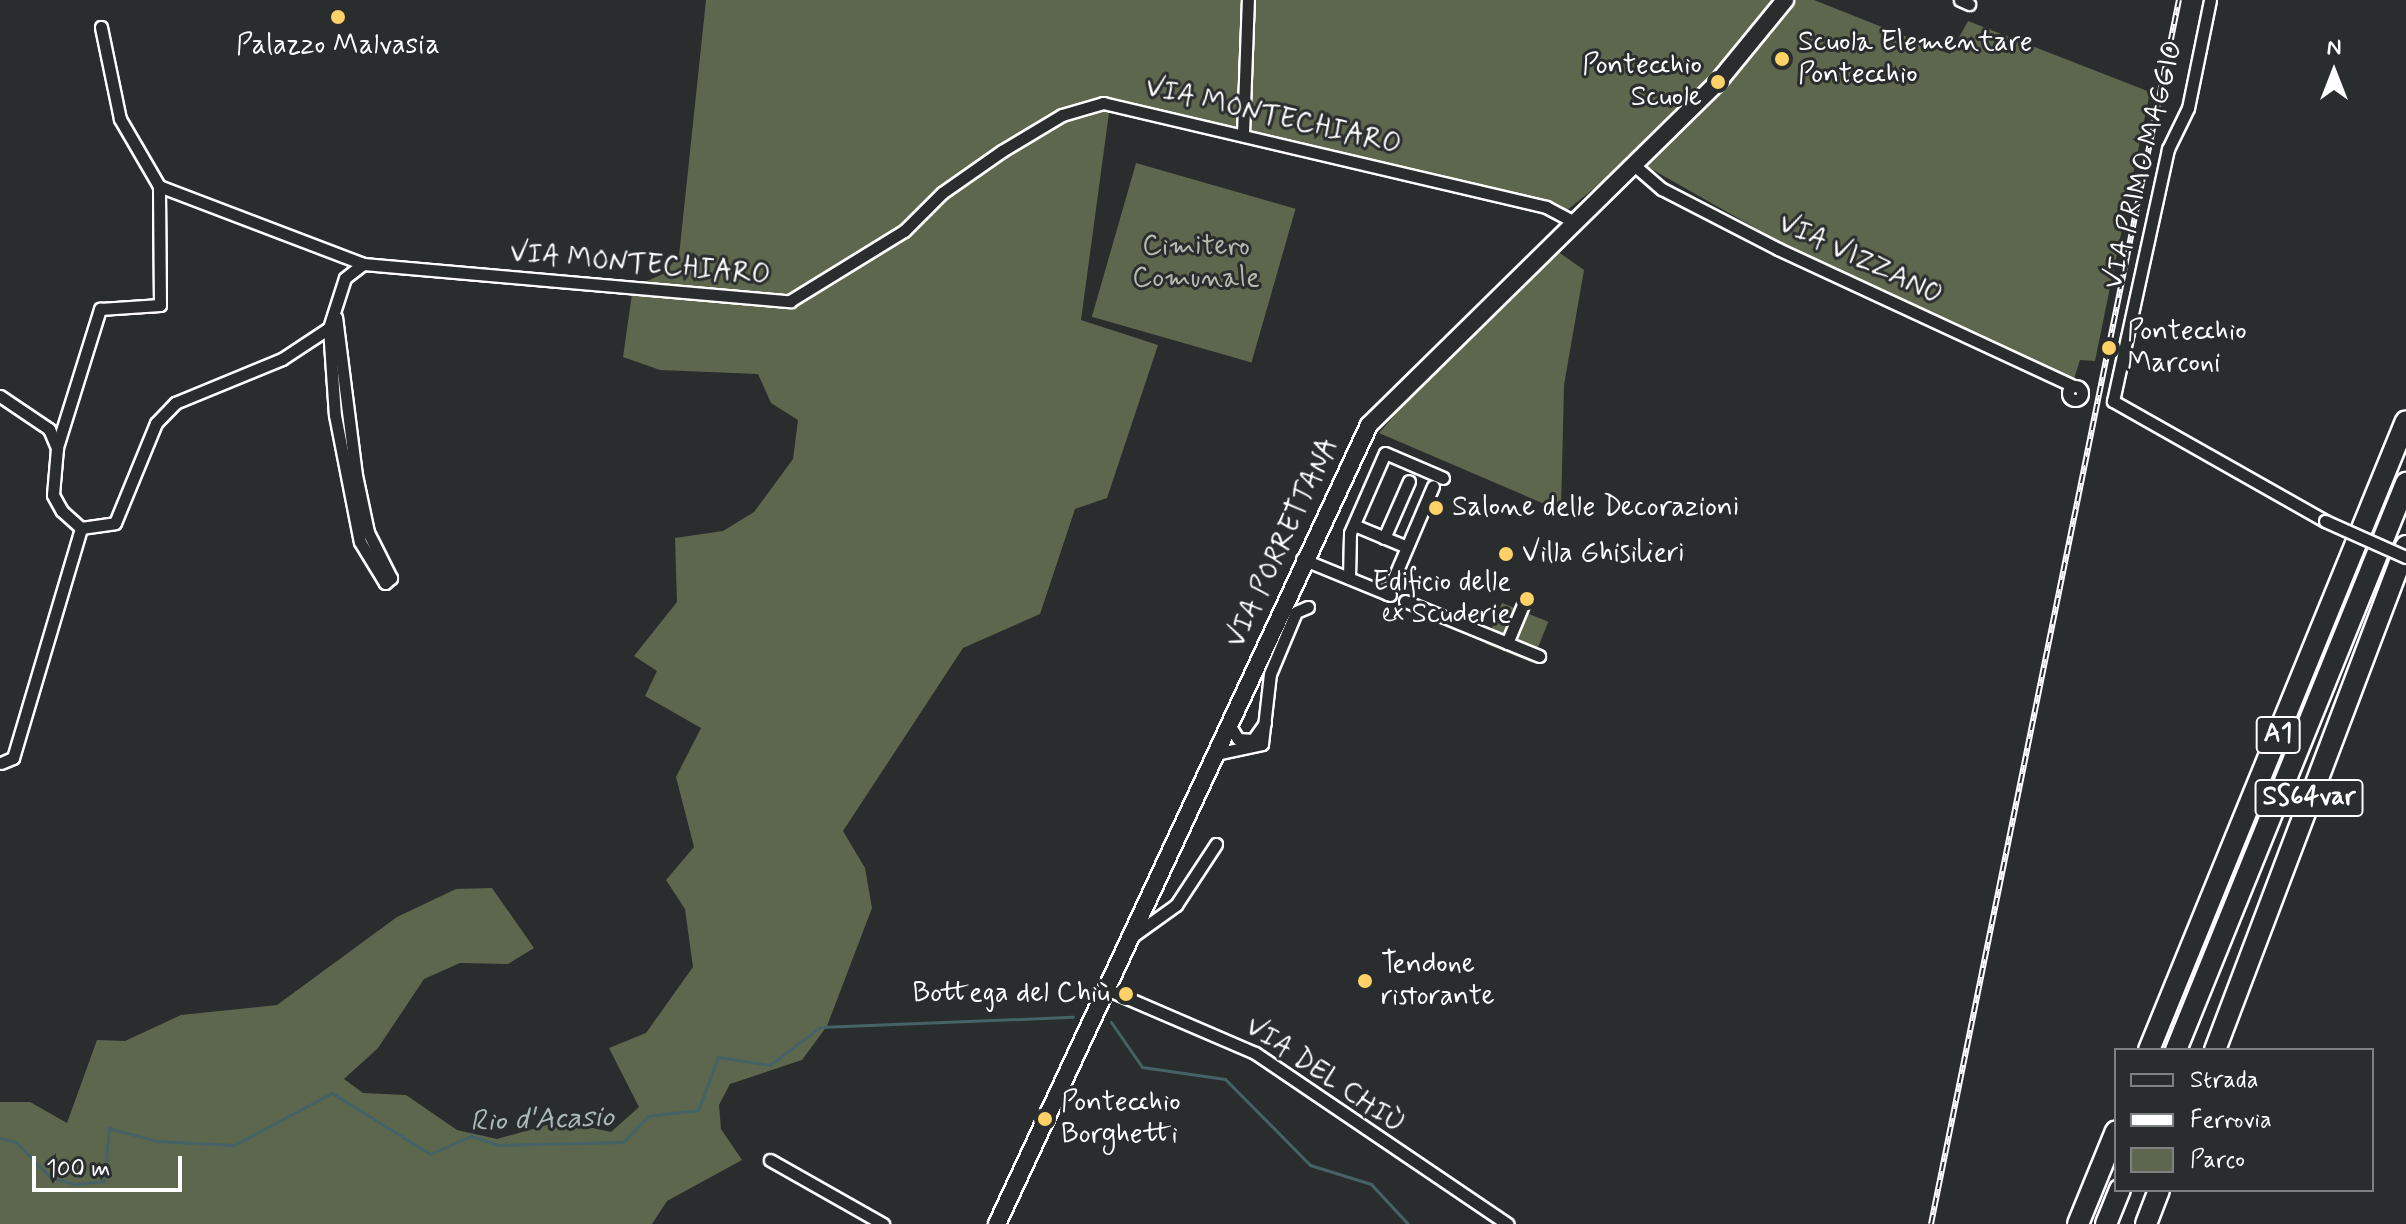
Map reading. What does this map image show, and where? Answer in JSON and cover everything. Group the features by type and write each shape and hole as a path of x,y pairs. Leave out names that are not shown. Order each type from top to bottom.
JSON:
{"highway":[{"name":"A1","path":"2150,1048 2406,421"},
{"name":"A1","path":"2177,1048 2406,483"},
{"name":"SS64var","path":"2216,1048 2406,546"},
{"path":"2078,1224 2114,1136"},
{"path":"2106,1224 2119,1192"},
{"path":"2146,1224 2158,1192"}],"main road":[{"name":"VIA PORRETTANA","path":"997,1224 1104,988 1215,754 1230,732 1302,559 1369,425 1572,221 1634,165 1724,75 1785,0"}],"street":[{"path":"1243,134 1248,0"},
{"name":"VIA PRIMO MAGGIO","path":"2210,0 2112,388 2123,412 2325,521 2406,557"},
{"path":"81,528 53,495 57,448 100,309 160,305 159,186 120,119 101,27"},
{"name":"VIA MONTECHIARO","path":"159,186 363,264 790,301 904,231 942,193 1062,115 1103,103 1546,207 1572,221"},
{"name":"VIA VIZZANO","path":"1634,165 1662,189 1778,249 2068,386"},
{"path":"81,528 115,523 156,423 175,403 282,359 329,328 336,316 345,278 363,264"},
{"path":"329,328 335,415 360,542 385,583 391,578 368,532 356,475 336,316"},
{"path":"0,396 49,429 57,448"},
{"path":"1302,559 1390,595 1407,547 1437,480 1385,453 1354,525 1349,578"},
{"path":"1384,538 1409,481"},
{"path":"1354,525 1407,547"},
{"path":"1,763 13,758 81,528"},
{"path":"1405,601 1539,656"},
{"path":"1507,643 1523,605"},
{"path":"1215,754 1257,750 1268,715 1270,674 1296,612 1308,607"},
{"path":"1230,732 1253,740 1268,715"},
{"path":"1127,940 1176,905 1216,844"},
{"name":"VIA DEL CHIÙ","path":"1104,988 1255,1053 1508,1224"},
{"path":"770,1160 883,1224"}],"green space":[{"path":"706,0 1814,0 1950,54 1968,21 2150,92 2095,361 2080,360 2073,382 1815,262 1632,158 1566,211 1111,98 1081,320 1158,345 1107,498 1075,509 1040,614 963,648 843,831 865,868 872,908 827,1026 802,1060 730,1084 719,1105 721,1129 742,1160 667,1201 652,1224 0,1224 0,1102 30,1102 67,1123 97,1040 125,1041 181,1015 277,1005 397,917 456,889 492,888 534,948 508,964 460,963 424,979 378,1048 344,1079 363,1093 406,1095 457,1130 497,1139 561,1121 611,1132 639,1107 609,1048 646,1033 693,967 685,909 666,880 694,847 676,777 701,728 645,696 657,671 634,656 677,602 675,538 723,531 754,512 793,459 798,420 771,403 758,374 660,370 623,357 633,287 663,274 679,256"},
{"name":"Cimitero Comunale","path":"1136,163 1296,209 1251,363 1092,317"},
{"path":"1557,251 1584,270 1564,385 1561,511 1379,433 1480,318"},
{"path":"1502,603 1548,622 1532,663 1486,644"}],"waterway":[{"name":"Rio d'Acasio","path":"0,1138 16,1142 50,1177 75,1184 104,1181 109,1128 157,1141 234,1145 332,1093 430,1154 471,1136 499,1145 623,1142 648,1116 698,1110 718,1057 770,1065 820,1027 1073,1017"},
{"name":"Rio d'Acasio","path":"1111,1022 1142,1067 1225,1079 1310,1165 1371,1184 1408,1224"}],"railway":[{"path":"1931,1224 2179,0"}],"place":[{"name":"Palazzo Malvasia","path":"338,17"},
{"name":"Scuola Elementare Pontecchio","path":"1782,59"},
{"name":"Pontecchio Scuole","path":"1718,82"},
{"name":"Pontecchio Marconi","path":"2109,348"},
{"name":"Salone delle Decorazioni","path":"1436,508"},
{"name":"Villa Ghisilieri","path":"1506,554"},
{"name":"Edificio delle ex Scuderie","path":"1527,599"},
{"name":"Tendone ristorante","path":"1365,981"},
{"name":"Bottega del Chiù","path":"1126,994"},
{"name":"Pontecchio Borghetti","path":"1045,1119"}]}
